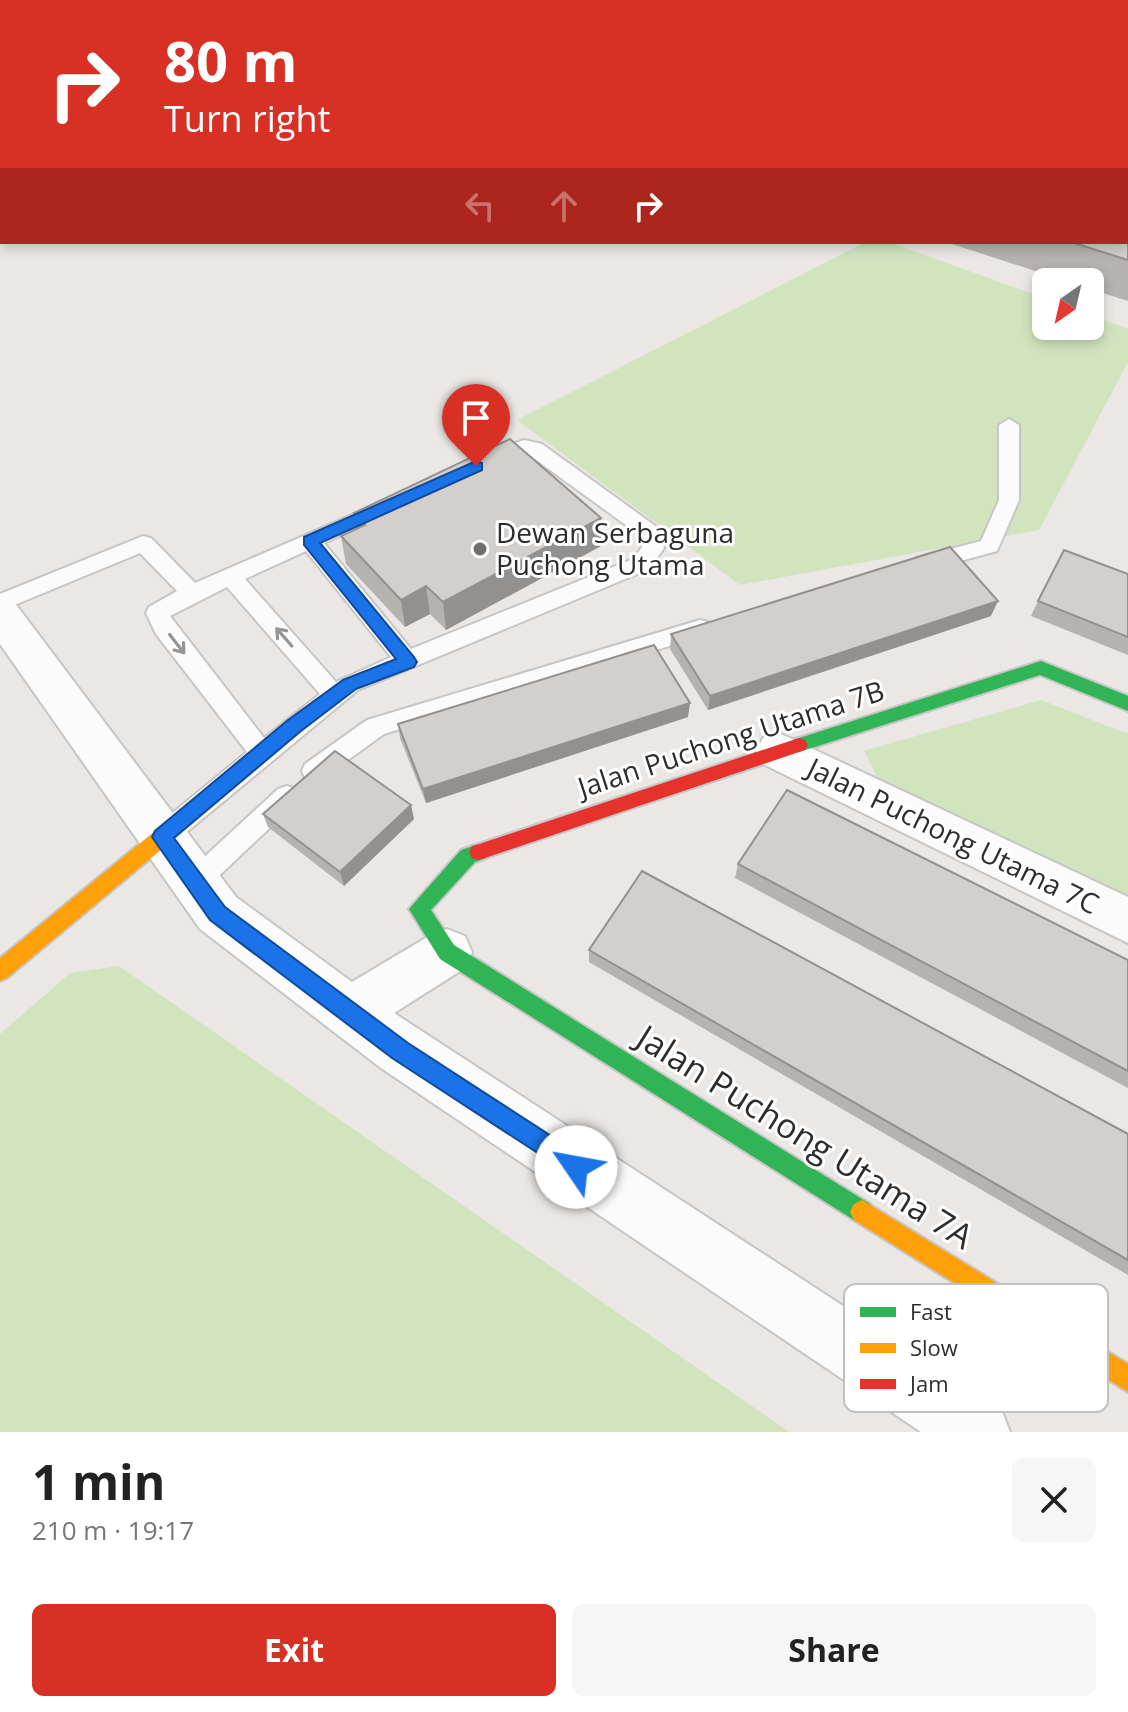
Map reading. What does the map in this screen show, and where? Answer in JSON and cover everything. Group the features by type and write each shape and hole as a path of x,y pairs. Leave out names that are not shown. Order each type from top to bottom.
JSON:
{"street":[{"path":"0,613 218,913 400,1050 844,1343"},
{"name":"Jalan Puchong Utama 7B","path":"447,952 419,909 468,856 779,751 1041,668 1128,704"},
{"name":"Jalan Puchong Utama 7C","path":"779,751 1128,921"},
{"path":"0,971 162,837"},
{"path":"350,1012 447,952"},
{"name":"Jalan Puchong Utama 7A","path":"447,952 976,1284"},
{"name":"Jalan Puchong Utama 7A","path":"1108,1366 1128,1379"},
{"path":"948,1412 978,1432"}],"lane":[{"path":"899,570 989,546 1009,500 1009,425"},
{"path":"162,837 350,684 641,564 653,548 651,533 535,449 524,446 476,466"},
{"path":"262,753 164,628 157,613 192,593 407,497"},
{"path":"310,541 408,662"},
{"path":"0,603 143,543 192,593"},
{"path":"230,576 335,696"},
{"path":"195,882 315,771 376,727 722,622"}],"green space":[{"path":"862,244 895,244 1032,294 1032,340 1104,340 1104,320 1128,329 1128,362 1039,530 740,585 517,420"},
{"path":"1041,700 1128,734 1128,906 880,783 864,751"},
{"path":"119,966 789,1432 0,1432 0,1034 70,973"}],"building":[{"path":"1077,244 1128,244 1128,260"},
{"name":"Dewan Serbaguna Puchong Utama","path":"510,439 601,518 443,602 426,586 401,600 341,536 365,525 354,513"},
{"path":"950,547 998,601 710,696 671,634"},
{"path":"1064,550 1128,574 1128,637 1038,601"},
{"path":"654,645 690,703 423,789 398,724"},
{"path":"335,751 411,805 340,872 263,814"},
{"path":"787,790 1128,960 1128,1071 738,864"},
{"path":"642,871 1128,1134 1128,1260 589,950"}],"traffic: fast":[{"path":"799,745 1041,668 1128,704"},
{"path":"479,852 468,856 419,909 447,952 862,1212"}],"traffic: slow":[{"path":"0,971 162,837"},
{"path":"862,1212 977,1284"},
{"path":"1108,1366 1128,1379"}],"traffic: jam":[{"path":"479,852 799,745"}],"place":[{"name":"Dewan Serbaguna Puchong Utama","path":"480,549"}],"route":[{"path":"476,466 310,541 408,662 350,684 162,837 218,913 400,1050 576,1167"}]}
